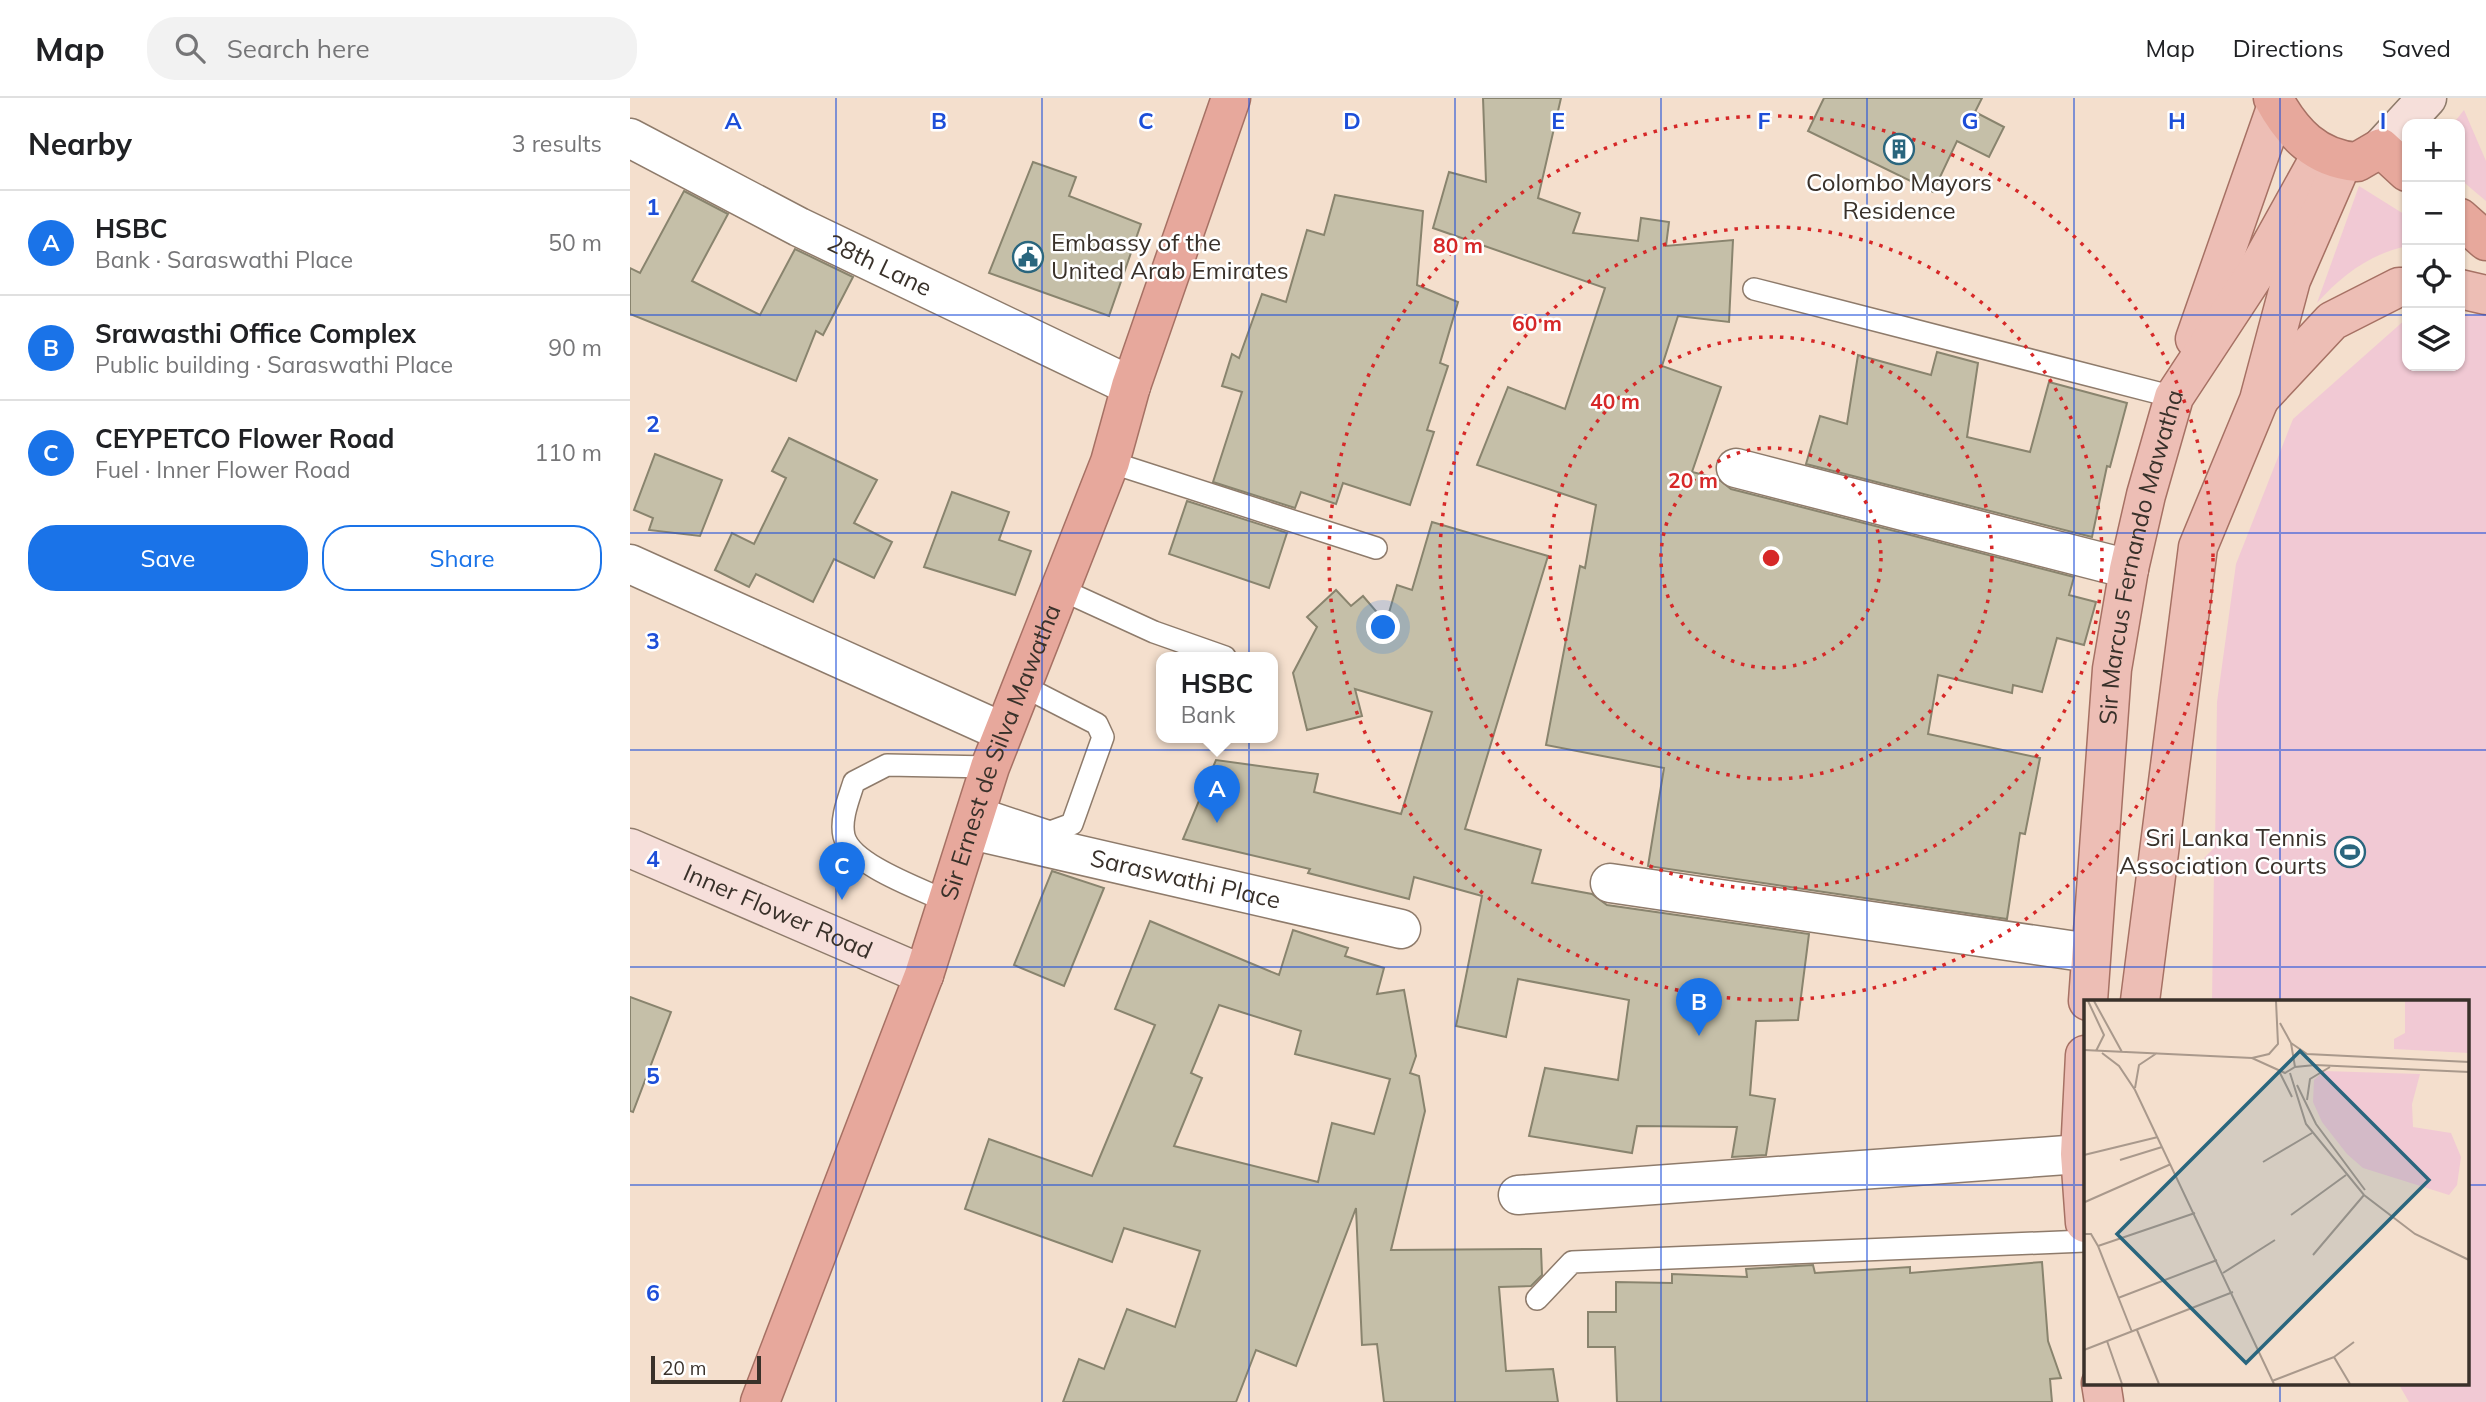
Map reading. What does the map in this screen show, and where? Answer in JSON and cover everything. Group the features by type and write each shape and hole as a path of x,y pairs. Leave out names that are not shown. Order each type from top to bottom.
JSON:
{"highway":[{"name":"Sir Ernest de Silva Mawatha","path":"760,1402 924,975 990,766 1110,462 1131,386 1231,98"},
{"path":"2275,102 2295,132 2332,158 2357,162 2394,160"},
{"path":"2465,222 2486,241"}],"main road":[{"path":"2394,160 2427,98"},
{"path":"2174,397 2275,102"},
{"name":"Sir Marcus Fernando Mawatha","path":"2088,1000 2112,669 2129,569 2174,397 2332,158"},
{"name":"Sir Marcus Fernando Mawatha","path":"2140,1000 2198,547 2259,400 2291,280 2332,158"},
{"path":"2259,400 2332,321 2402,288"},
{"path":"2465,290 2486,295"},
{"name":"Inner Flower Road","path":"630,848 924,975"},
{"path":"2084,1075 2080,1154 2084,1209"},
{"path":"2101,1384 2104,1402"}],"street":[{"name":"28th Lane","path":"630,138 799,227 1131,386"},
{"path":"1736,468 2129,569"},
{"path":"630,564 1003,732"},
{"name":"Saraswathi Place","path":"974,819 1401,929"},
{"path":"1610,883 2090,953"},
{"path":"1518,1195 2080,1154"}],"lane":[{"path":"1755,289 2174,397"},
{"path":"1110,462 1376,548"},
{"path":"1059,589 1154,632 1211,652"},
{"path":"974,819 1050,832 1072,824 1087,790 1103,737 1097,724 1021,685"},
{"path":"948,902 859,859 844,836 845,809 855,782 887,765 990,766"},
{"path":"1537,1299 1572,1262 2084,1241"}],"shaded area":[{"path":"2464,110 2486,161 2486,201 2465,183 2465,119 2457,119"},
{"path":"2359,186 2402,213 2402,248 2381,254 2358,267 2336,283 2317,303"},
{"name":"Sri Lanka Tennis Association Courts","path":"2465,314 2486,315 2486,1402 2409,1402 2399,1384 2469,1384 2469,1000 2212,1000 2214,869 2204,858 2215,847 2217,702 2236,564 2293,419 2402,322 2402,371 2465,371"}],"building":[{"path":"1483,98 1561,98 1538,198 1580,213 1573,233 1638,241 1641,218 1669,222 1666,246 1733,240 1729,322 1678,316 1662,366 1721,387 1692,472 1717,478 1731,489 2074,577 2069,595 2096,602 2084,645 2057,638 2042,692 2013,685 2012,693 1938,675 1928,734 2040,758 2025,834 2020,833 2007,919 1648,866 1664,768 1546,745 1580,566 1585,568 1596,505 1477,465 1508,387 1565,409 1605,288 1433,228 1449,172 1486,182"},
{"name":"Colombo Mayors Residence","path":"1824,98 1982,98 1975,112 2004,127 1989,157 1957,141 1933,192 1808,131"},
{"path":"1033,162 1076,177 1069,196 1141,224 1109,316 989,273"},
{"path":"684,191 728,214 692,281 760,315 795,249 853,277 823,335 816,331 796,381 630,314 630,268 640,273"},
{"path":"1335,195 1423,211 1417,285 1458,302 1440,363 1448,366 1427,430 1434,432 1410,505 1343,483 1336,504 1301,492 1295,508 1213,482 1242,392 1222,386 1232,354 1239,358 1262,294 1286,302 1307,230 1324,235"},
{"path":"1937,352 1978,363 1967,437 2030,452 2049,382 2127,403 2110,467 2107,466 2092,537 1806,464 1820,416 1847,424 1858,355 1931,375"},
{"path":"789,438 877,480 854,523 892,542 874,578 834,559 813,602 756,574 749,587 715,570 732,533 754,544 786,478 772,471"},
{"path":"655,454 722,480 700,536 649,530 653,518 634,510"},
{"path":"952,492 1009,512 999,540 1031,551 1015,595 924,567"},
{"path":"1187,501 1287,533 1269,588 1169,554"},
{"path":"1432,522 1548,556 1465,829 1541,850 1532,883 1592,894 1607,905 1809,934 1798,1020 1756,1021 1750,1095 1775,1099 1766,1155 1732,1157 1737,1127 1637,1126 1632,1153 1529,1136 1545,1068 1618,1080 1629,1000 1518,979 1506,1037 1456,1026 1482,896 1414,877 1409,899 1308,873 1310,869 1183,839 1216,760 1318,774 1314,792 1401,814 1432,712 1355,689 1362,716 1307,730 1293,673 1317,627 1307,617 1336,590 1351,606 1363,596 1386,623 1397,585 1412,590"},
{"path":"1052,871 1104,888 1064,986 1014,965"},
{"path":"1150,921 1279,975 1293,930 1348,948 1345,956 1384,968 1377,994 1404,990 1416,1056 1410,1073 1419,1076 1425,1111 1391,1250 1541,1249 1542,1275 1531,1286 1499,1287 1506,1371 1553,1369 1558,1402 1384,1402 1377,1344 1362,1345 1356,1208 1296,1366 1256,1350 1236,1402 1063,1402 1079,1359 1104,1369 1127,1309 1175,1327 1200,1251 1124,1228 1112,1262 965,1209 989,1139 1092,1176 1155,1025 1115,1009","holes":["1219,1005 1301,1031 1295,1054 1390,1079 1374,1134 1332,1123 1318,1182 1174,1146 1202,1078 1191,1073"]},
{"path":"630,997 671,1012 633,1112 630,1111"},
{"path":"2042,1262 2048,1341 2061,1378 2050,1379 2052,1402 1617,1402 1615,1347 1588,1347 1588,1312 1616,1312 1616,1282 1672,1283 1672,1274 1747,1277 1746,1269 1813,1265 1815,1273 1910,1267 1910,1273"}],"place":[{"name":"Colombo Mayors Residence","path":"1899,149"},
{"name":"Embassy of the United Arab Emirates","path":"1028,257"},
{"name":"HSBC","path":"1217,823"},
{"name":"Sri Lanka Tennis Association Courts","path":"2350,852"},
{"name":"CEYPETCO Flower Road","path":"842,900"},
{"name":"Srawasthi Office Complex","path":"1699,1036"}]}
